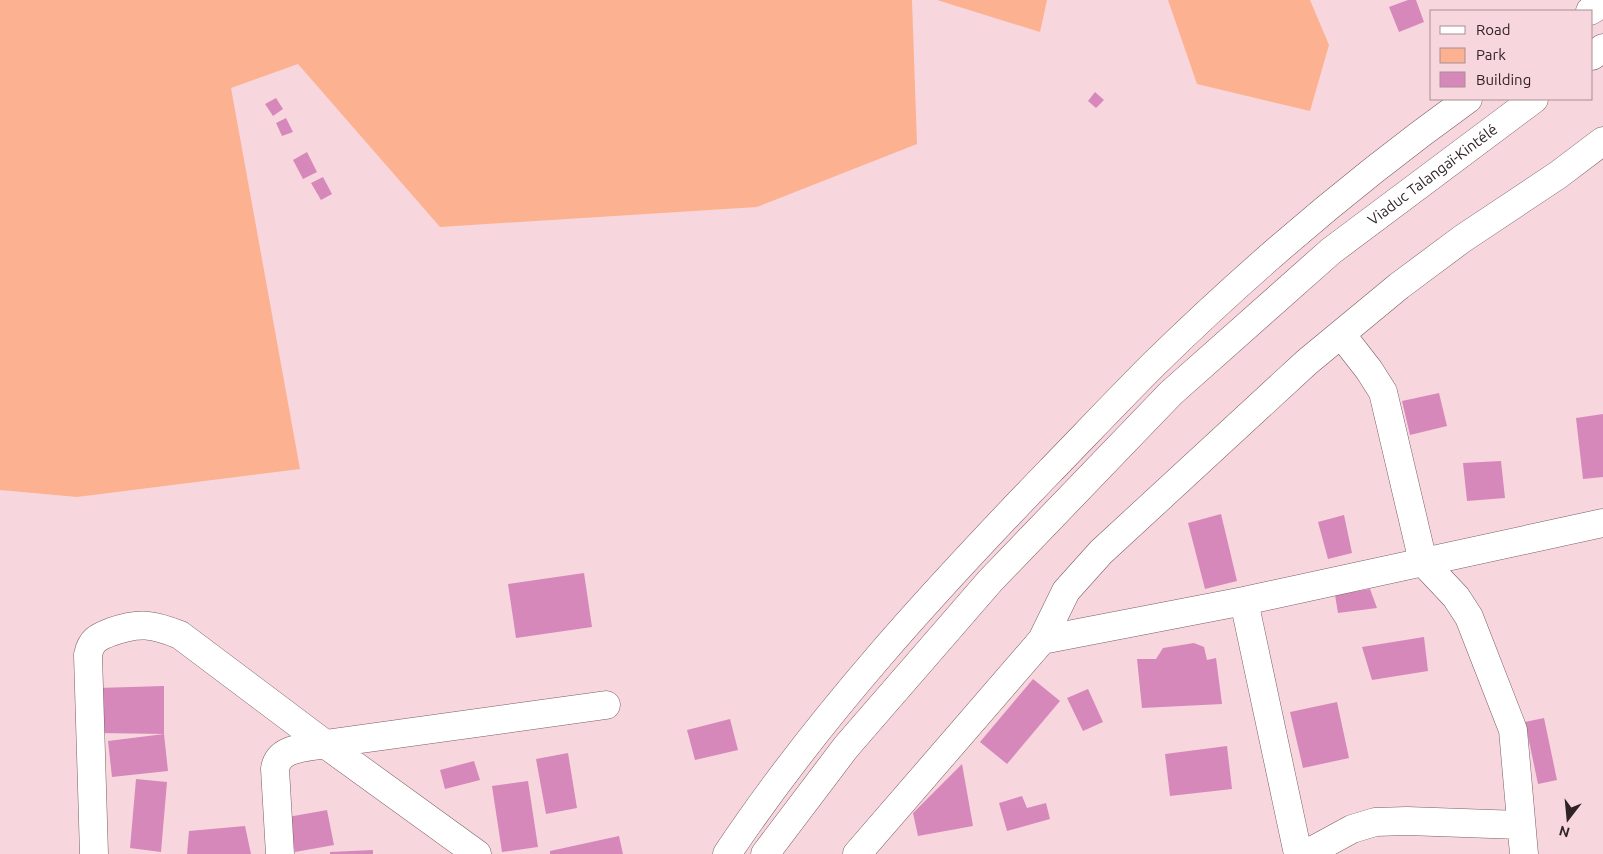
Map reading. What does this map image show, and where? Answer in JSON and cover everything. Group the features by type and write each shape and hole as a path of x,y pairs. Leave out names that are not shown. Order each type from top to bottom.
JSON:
{"main road":[{"path":"1592,10 1603,3"},
{"path":"727,854 760,805 823,721 989,534 1155,363 1312,220 1412,139 1467,100"},
{"name":"Viaduc Talangaï-Kintélé","path":"765,854 846,747 990,581 1171,393 1331,251 1533,100"},
{"path":"857,854 1042,640 1066,591 1101,552 1307,362 1398,286 1462,239 1558,175 1603,141"},
{"path":"1341,334 1369,370 1383,392 1422,562 1456,597 1469,617 1513,730 1520,826 1524,854"},
{"path":"1042,640 1244,601 1603,524"},
{"path":"1244,601 1298,854"},
{"path":"94,854 88,655 90,645 97,637 132,624 157,626 180,635 325,744 477,854"},
{"path":"280,854 276,760 282,753 325,744 606,705"},
{"path":"1322,850 1352,829 1375,822 1407,821 1520,826"}],"green space":[{"path":"0,0 912,0 917,144 757,207 440,227 298,64 231,88 300,469 77,497 0,490"},
{"path":"937,0 1047,0 1040,32"},
{"path":"1168,0 1310,0 1329,45 1310,111 1197,84"}],"building":[{"path":"1408,0 1416,0 1424,22 1399,32 1389,7"},
{"path":"1095,92 1104,100 1096,108 1088,101"},
{"path":"276,98 283,109 273,116 265,104"},
{"path":"286,118 293,132 282,136 276,123"},
{"path":"307,152 317,172 303,179 293,160"},
{"path":"323,177 332,194 321,200 311,183"},
{"path":"1439,393 1447,426 1410,435 1402,401"},
{"path":"1603,414 1603,477 1583,479 1576,418"},
{"path":"1501,461 1505,498 1467,501 1463,463"},
{"path":"1221,514 1237,581 1205,589 1188,523"},
{"path":"1344,515 1352,553 1328,559 1318,522"},
{"path":"584,573 592,627 516,638 508,584"},
{"path":"1370,589 1377,608 1338,613 1335,595"},
{"path":"1424,637 1428,671 1372,680 1362,647"},
{"path":"1194,643 1204,647 1207,660 1216,658 1222,704 1142,708 1137,659 1156,659 1163,648"},
{"path":"1033,679 1060,701 1007,764 980,742"},
{"path":"164,686 164,734 98,733 97,688"},
{"path":"1088,689 1103,722 1083,731 1067,698"},
{"path":"1337,702 1349,758 1303,768 1290,712"},
{"path":"1544,718 1557,780 1538,784 1525,722"},
{"path":"730,719 738,750 695,760 687,730"},
{"path":"164,734 168,771 112,777 108,741"},
{"path":"1227,746 1232,789 1170,796 1165,754"},
{"path":"568,753 577,808 546,814 536,759"},
{"path":"474,761 480,780 445,789 440,770"},
{"path":"962,764 973,826 918,836 913,813"},
{"path":"136,779 167,782 161,852 130,848"},
{"path":"528,781 538,847 502,852 492,786"},
{"path":"1022,796 1027,808 1046,803 1050,819 1007,831 999,803"},
{"path":"327,810 334,845 295,852 288,817"},
{"path":"245,826 251,854 187,854 189,831"},
{"path":"619,836 623,854 550,854 550,851"},
{"path":"373,850 373,854 330,854 330,852"}]}
